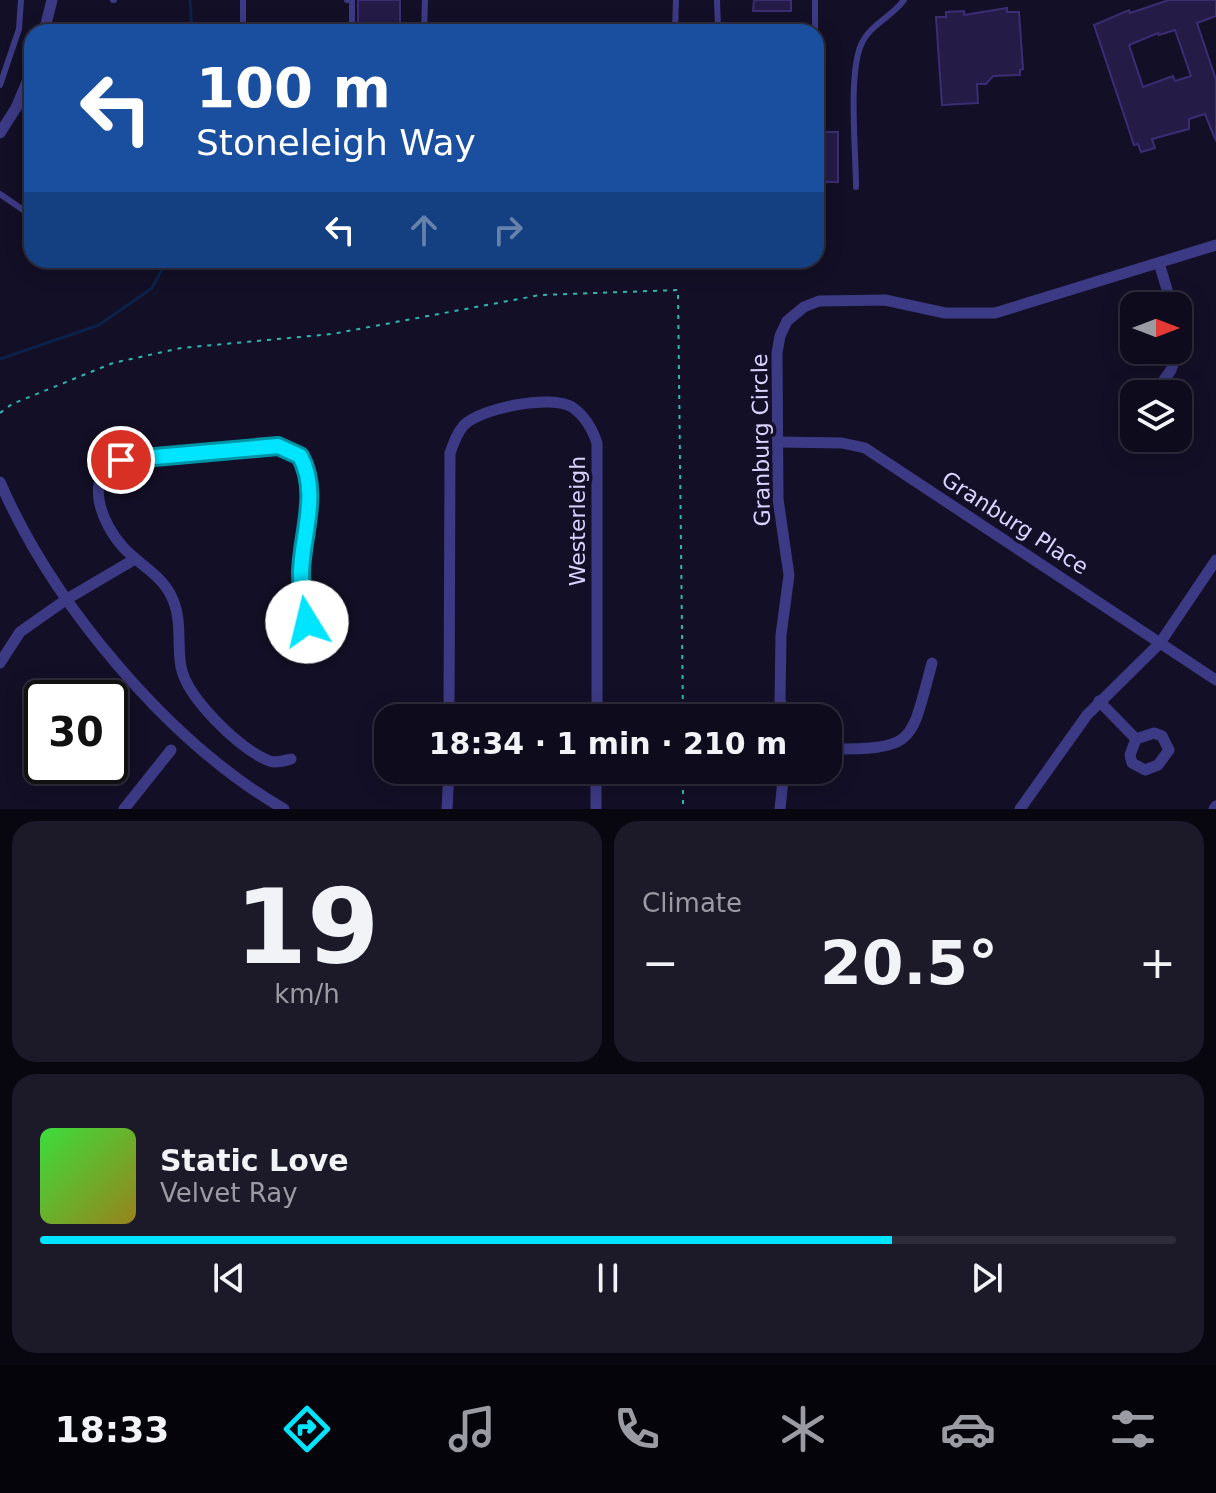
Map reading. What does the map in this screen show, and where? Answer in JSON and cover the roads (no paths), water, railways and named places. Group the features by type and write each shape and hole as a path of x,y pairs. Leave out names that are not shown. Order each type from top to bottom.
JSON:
{"street":[{"path":"46,24 52,0"},
{"path":"0,133 24,89"},
{"name":"Granburg Circle","path":"781,704 781,635 789,575 779,515 777,353 787,321 804,307 819,301 885,300 945,313 995,313 1068,288 1216,245"},
{"path":"1159,263 1168,292"},
{"name":"Westerleigh","path":"449,704 450,453 456,435 474,417 502,408 547,402 570,406 583,416 597,443 597,704"},
{"name":"Granburg Place","path":"778,442 842,443 865,448 1216,680"},
{"path":"291,759 266,760 197,702 181,667 178,615 173,598 148,566 135,559 121,545 101,510 99,480 108,467 121,460 278,446 293,451 308,471 309,479 307,537 301,569 302,603 307,622 305,647"},
{"path":"0,482 35,548 67,599 147,700 209,756 284,809"},
{"path":"0,663 20,632 67,599 135,559"},
{"path":"1020,809 1099,701 1160,643 1212,574 1216,560"},
{"path":"842,749 880,749 896,745 914,727 932,663"},
{"path":"1099,701 1136,739"},
{"path":"124,809 171,750"},
{"path":"447,809 448,784"},
{"path":"596,784 596,809"},
{"path":"780,809 783,784"}],"lane":[{"path":"0,85 19,29 21,0"},
{"path":"243,0 243,24"},
{"path":"347,0 352,0 352,24"},
{"path":"424,24 425,0"},
{"path":"675,24 676,0"},
{"path":"717,0 718,24"},
{"path":"815,0 815,24"},
{"path":"856,187 856,68 861,45 877,24 904,0"},
{"path":"0,194 24,210"}],"waterway":[{"path":"190,0 192,24"},
{"path":"0,359 99,325 152,288 163,268"}]}
